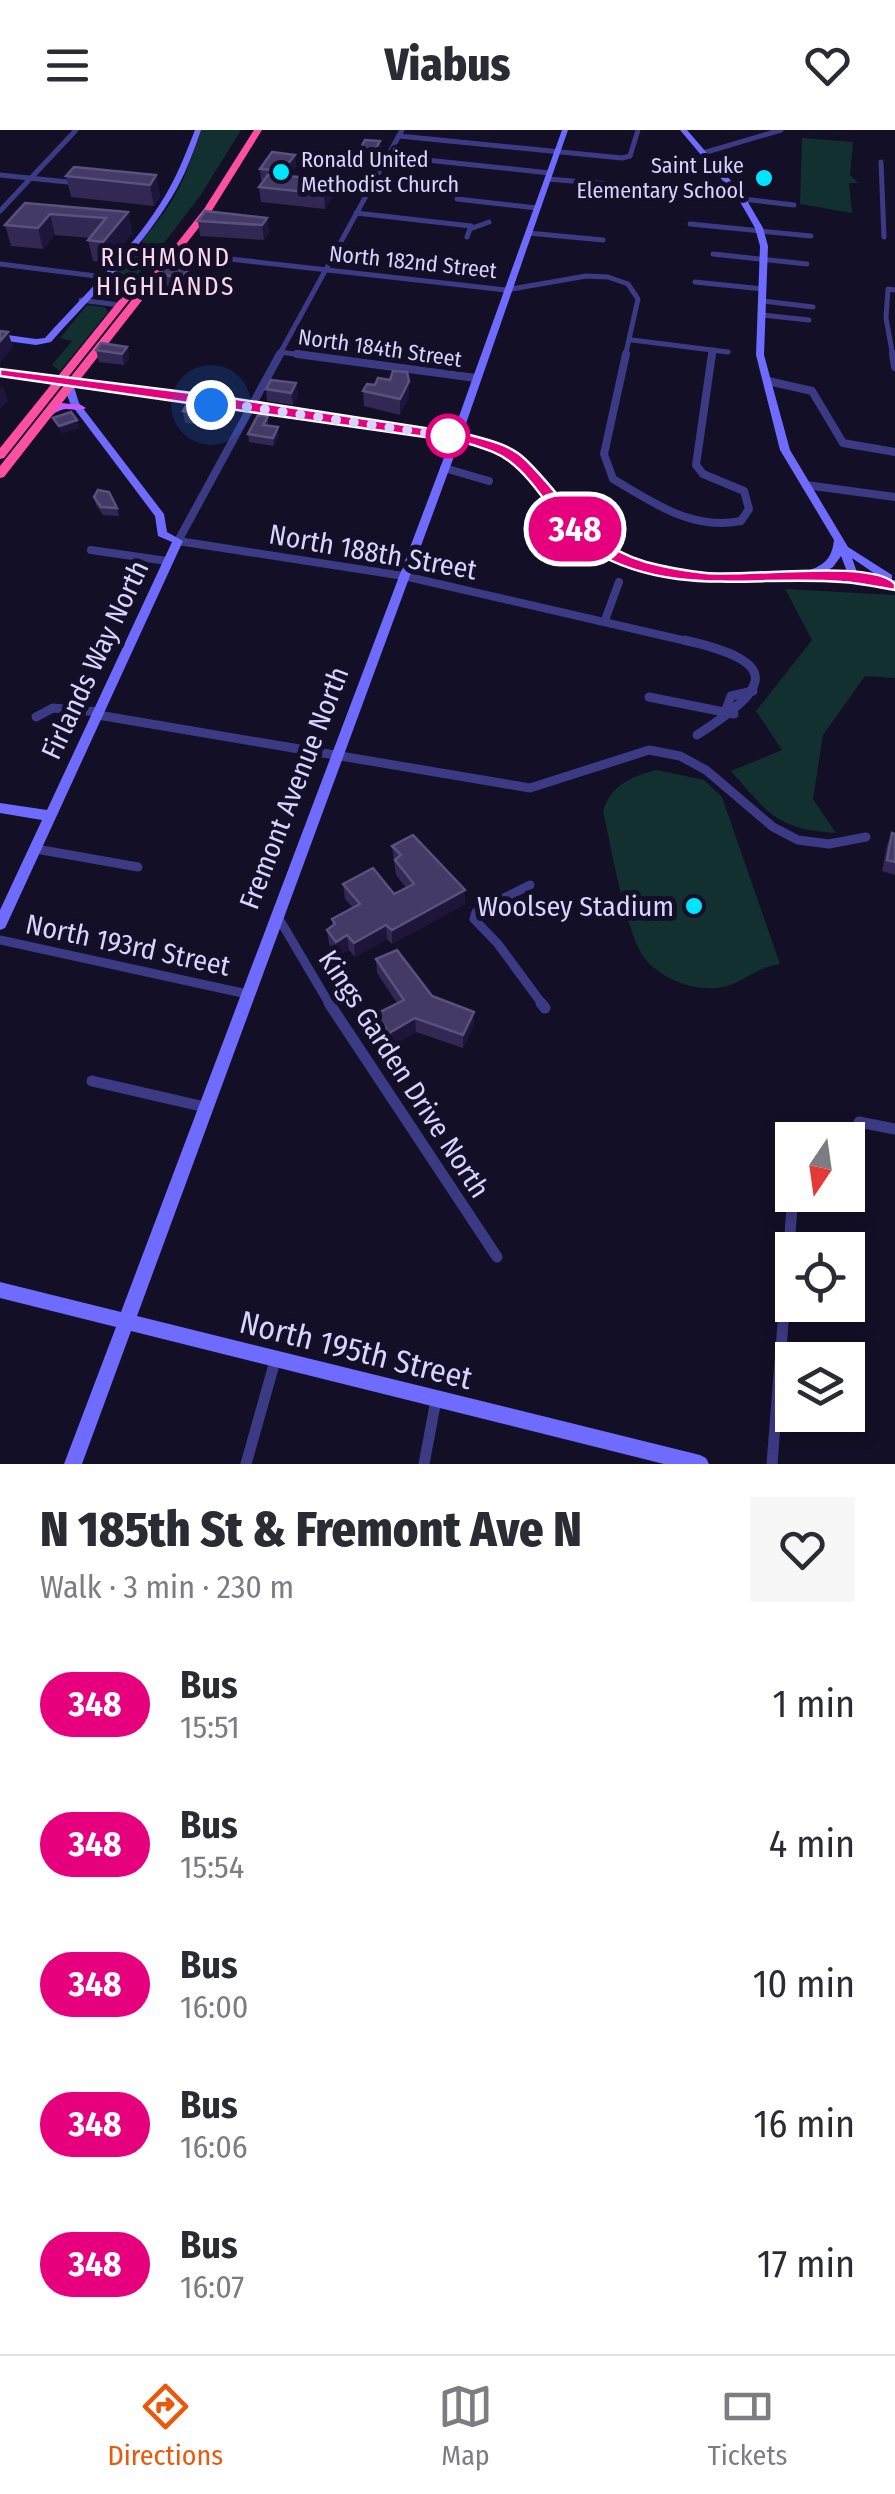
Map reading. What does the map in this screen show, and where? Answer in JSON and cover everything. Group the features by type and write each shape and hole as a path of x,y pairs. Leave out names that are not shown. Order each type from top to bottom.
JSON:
{"highway":[{"path":"0,456 64,384 168,253 210,198 250,134"},
{"path":"0,474 46,415 119,305 135,294"}],"main road":[{"path":"46,415 61,406 81,408"}],"street":[{"path":"0,211 76,130"},
{"path":"0,338 46,341 132,248 174,192 198,130"},
{"path":"459,142 465,130"},
{"name":"Fremont Avenue North","path":"73,1464 456,437 565,130"},
{"path":"684,131 698,130 700,150"},
{"path":"700,150 781,130"},
{"path":"178,542 400,133 626,158 638,131"},
{"path":"684,131 742,199 759,228 764,258 760,355 785,450 838,538 854,577"},
{"path":"388,156 632,186"},
{"path":"882,162 884,238"},
{"path":"884,172 895,173"},
{"path":"0,174 83,183"},
{"path":"160,191 174,192"},
{"path":"685,192 794,205"},
{"path":"457,200 537,208"},
{"path":"884,208 895,209"},
{"path":"356,213 471,227 489,222"},
{"path":"411,232 417,220"},
{"path":"690,224 811,236"},
{"path":"467,237 471,227"},
{"path":"528,233 603,240"},
{"name":"North 182nd Street","path":"132,248 506,290 598,276 628,284 638,299 632,340"},
{"path":"713,254 807,264"},
{"path":"0,264 104,277"},
{"path":"695,282 762,289"},
{"path":"892,289 890,318 895,362"},
{"path":"82,300 119,305"},
{"path":"762,301 814,307"},
{"path":"761,316 809,320"},
{"path":"713,350 696,465 704,474 736,485 748,498 747,516 700,524 613,479 604,454 632,340 713,350 728,352"},
{"name":"North 184th Street","path":"280,352 476,378"},
{"path":"0,376 456,437 492,446 519,461 576,529 627,561 695,578 854,577 895,583"},
{"path":"768,381 810,387 819,395 842,443 895,452"},
{"path":"64,384 249,407"},
{"name":"Firlands Way North","path":"0,924 178,542 163,537 160,516 64,384"},
{"path":"81,408 84,396 100,391"},
{"path":"444,468 489,482"},
{"path":"806,485 895,497"},
{"path":"797,576 832,563 839,549 838,538"},
{"path":"838,538 860,561 895,583"},
{"name":"North 188th Street","path":"178,542 404,576 706,644 741,657 755,676 752,691"},
{"path":"91,550 167,562"},
{"path":"605,620 619,582"},
{"path":"729,713 735,694 752,691"},
{"path":"697,735 745,706 752,691"},
{"path":"649,696 729,713"},
{"path":"36,716 52,708 99,714 530,788 540,788 648,750 665,750 700,763 762,822 784,834 829,847 866,838"},
{"path":"0,808 50,816"},
{"path":"36,849 138,867"},
{"path":"530,885 473,915 544,1008"},
{"name":"Kings Garden Drive North","path":"276,914 348,1035 497,1257"},
{"name":"North 193rd Street","path":"0,940 247,994"},
{"path":"92,1080 206,1107"},
{"path":"865,1123 895,1130"},
{"path":"772,1464 791,1212"},
{"name":"North 195th Street","path":"0,1290 700,1464"},
{"path":"246,1464 275,1361"},
{"path":"424,1464 436,1400"}],"green space":[{"path":"200,130 241,130 200,196 164,243 143,245 142,240 178,189"},
{"path":"802,138 853,142 850,175 858,183 849,183 852,213 800,204"},
{"path":"149,252 153,257 117,299 92,298 130,253"},
{"path":"87,305 105,307 108,312 60,371 52,365 72,341 60,338"},
{"path":"785,589 895,595 895,678 865,676 823,735 813,799 836,833 800,828 775,817 731,771 782,750 756,711 812,640"},
{"name":"Woolsey Stadium","path":"657,770 704,780 722,797 780,964 725,987 707,988 669,978 646,960 626,911 603,811 611,794 624,783"}],"building":[{"path":"365,140 380,141 374,152 359,151"},
{"path":"272,152 295,155 287,165 279,164 274,170 260,169"},
{"path":"74,167 156,175 150,185 66,176"},
{"path":"268,175 334,179 324,194 259,187"},
{"path":"25,203 128,212 103,242 88,240 106,218 50,214 38,228 5,225"},
{"path":"205,211 267,218 262,225 198,221"},
{"path":"178,253 190,255 181,267 189,268 182,278 158,274"},
{"path":"101,343 127,347 122,354 96,350"},
{"path":"393,371 407,372 409,381 400,399 363,391 367,384 375,385 378,378 390,380"},
{"path":"271,380 296,383 291,393 266,389"},
{"path":"188,402 216,406 210,415 183,411"},
{"path":"71,412 77,420 59,426 53,418"},
{"path":"258,415 268,416 263,425 278,427 273,438 248,434"},
{"path":"98,490 109,492 117,508 101,507 94,497"},
{"path":"892,833 895,834 895,862 887,860"},
{"path":"413,835 465,890 392,930 386,925 354,943 347,935 336,942 327,930 335,924 332,919 360,904 343,884 373,868 394,894 414,884 395,860 401,855 392,846"},
{"path":"397,950 432,996 474,1012 463,1035 415,1018 389,1033 376,1014 404,1000 376,959"}],"bus line":[{"name":"348","path":"0,373 224,401 470,439 502,450 519,461 566,520 586,538 640,566 707,579 840,576 895,584"}],"place":[{"name":"Ronald United Methodist Church","path":"281,172"},
{"name":"Saint Luke Elementary School","path":"764,178"},
{"name":"Woolsey Stadium","path":"694,906"}],"district":[{"name":"RICHMOND HIGHLANDS","path":"166,272"}],"route":[{"path":"211,405 448,436"}]}
